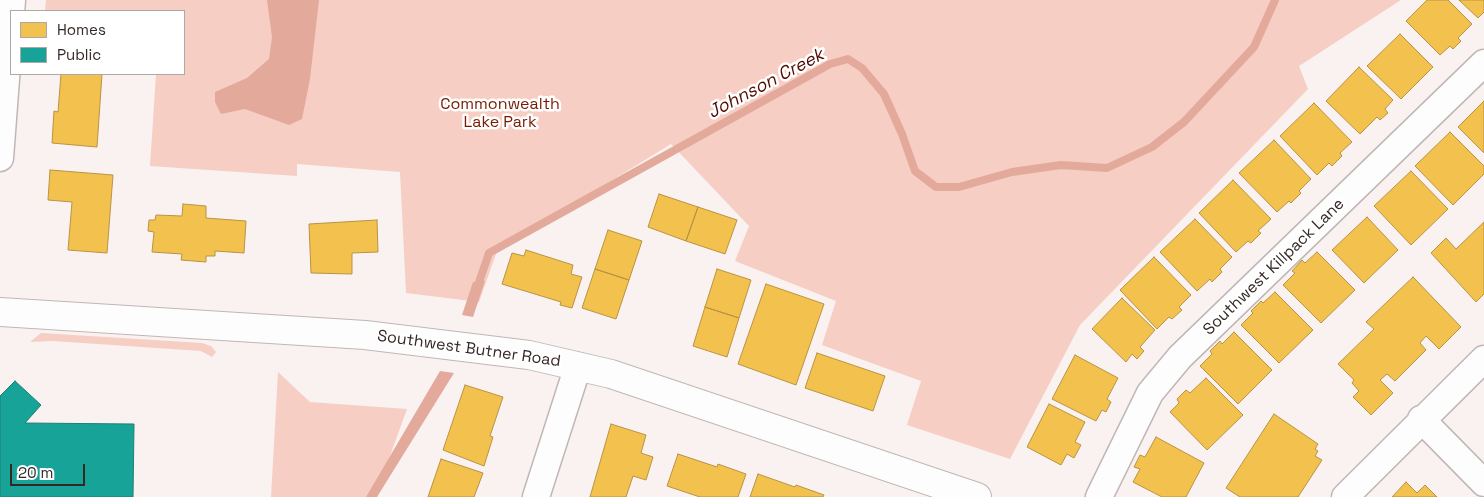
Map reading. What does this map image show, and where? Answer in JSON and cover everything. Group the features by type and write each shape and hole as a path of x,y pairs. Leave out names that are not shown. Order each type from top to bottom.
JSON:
{"street":[{"path":"0,158 10,26"},
{"name":"Southwest Killpack Lane","path":"1098,497 1150,393 1180,357 1484,63"},
{"name":"Southwest Butner Road","path":"0,312 365,335 529,355 611,374 977,497"},
{"path":"1345,497 1421,419 1484,359"},
{"path":"536,497 578,366"},
{"path":"1421,419 1484,484"}],"green space":[{"name":"Commonwealth Lake Park","path":"46,0 1401,0 1299,66 1308,89 1080,325 1010,459 907,425 921,381 822,345 836,301 735,261 749,226 671,144 497,251 479,302 406,293 400,172 297,164 297,176 150,166 156,75 185,75 185,10 45,10"},
{"path":"41,333 202,343 211,346 216,352 212,357 201,351 53,341 30,342"},
{"path":"278,372 310,402 407,409 375,497 271,497"}],"shaded area":[{"path":"267,0 319,0 310,79 302,119 289,125 245,109 221,114 215,102 215,92 247,78 269,59 272,37"},
{"path":"485,281 473,317 462,315 473,282"},
{"path":"440,371 454,373 377,497 366,497"}],"building: Homes":[{"path":"1427,0 1448,0 1472,24 1458,38 1461,41 1453,49 1450,46 1440,55 1406,21"},
{"path":"1459,0 1484,0 1484,12 1478,18"},
{"path":"1400,34 1433,67 1401,99 1367,66"},
{"path":"1359,67 1393,100 1385,109 1388,113 1380,120 1377,117 1360,134 1326,101"},
{"path":"61,75 102,75 97,147 52,143 54,111 58,112"},
{"path":"1484,101 1484,153 1458,127"},
{"path":"1314,103 1352,142 1340,153 1342,156 1332,166 1329,163 1317,175 1280,136"},
{"path":"1450,132 1484,166 1484,174 1453,205 1415,166"},
{"path":"1274,140 1311,179 1299,191 1301,193 1291,203 1289,201 1277,212 1239,173"},
{"path":"50,170 113,175 107,253 68,250 72,202 48,200"},
{"path":"1411,171 1448,209 1411,245 1374,206"},
{"path":"1233,180 1271,219 1258,231 1261,233 1251,243 1248,241 1236,252 1199,213"},
{"path":"659,194 698,207 686,241 648,227"},
{"path":"183,204 206,206 206,218 246,221 244,253 215,251 215,256 206,256 206,262 181,260 182,254 152,252 154,232 148,231 149,220 155,220 156,215 182,216"},
{"path":"698,207 737,220 725,254 686,241"},
{"path":"1367,217 1398,250 1364,283 1332,250"},
{"path":"1195,219 1232,257 1220,269 1222,272 1212,282 1210,279 1197,291 1160,252"},
{"path":"377,220 378,252 352,253 352,274 311,273 309,224"},
{"path":"1484,222 1484,294 1476,302 1431,253 1446,238 1456,249"},
{"path":"608,230 642,241 629,280 595,269"},
{"path":"526,250 573,265 571,274 582,277 572,308 560,305 561,302 502,284 512,253 524,256"},
{"path":"1317,252 1355,290 1321,323 1283,285 1295,273 1292,271 1302,260 1305,263"},
{"path":"1154,257 1191,295 1179,307 1182,310 1172,319 1169,317 1157,329 1120,290"},
{"path":"595,269 629,280 616,319 582,308"},
{"path":"717,269 751,280 739,318 705,307"},
{"path":"1413,277 1461,327 1439,349 1426,336 1420,343 1426,350 1395,381 1387,374 1380,380 1393,393 1371,415 1353,397 1359,391 1352,383 1354,380 1338,364 1374,329 1366,322"},
{"path":"766,284 824,304 796,385 738,364"},
{"path":"1275,292 1313,330 1279,363 1241,325 1253,313 1251,311 1261,301 1263,303"},
{"path":"1122,298 1155,330 1140,347 1144,351 1137,359 1132,354 1126,362 1092,329"},
{"path":"705,307 739,318 727,357 693,346"},
{"path":"1234,332 1272,370 1238,404 1200,366 1212,354 1210,351 1220,341 1222,344"},
{"path":"817,353 885,376 873,411 805,388"},
{"path":"1075,355 1118,378 1107,399 1111,402 1106,412 1102,410 1096,421 1052,399"},
{"path":"1206,378 1243,415 1207,450 1170,412 1179,403 1177,399 1186,390 1190,393"},
{"path":"465,385 503,397 490,436 493,437 484,466 443,450"},
{"path":"1049,404 1085,422 1075,442 1081,445 1074,458 1067,454 1061,465 1027,447"},
{"path":"1274,414 1318,444 1315,449 1318,451 1315,456 1322,460 1298,497 1240,497 1226,488"},
{"path":"611,424 646,435 641,453 653,457 646,480 633,476 626,497 590,497"},
{"path":"1156,437 1204,463 1186,497 1162,497 1133,482 1140,469 1134,467 1140,455 1145,457"},
{"path":"678,454 717,467 718,464 746,474 738,497 700,497 667,486"},
{"path":"441,459 483,473 474,497 428,497"},
{"path":"758,474 824,495 823,497 750,497"},
{"path":"1406,482 1417,493 1425,485 1437,497 1392,497"}],"building: Public":[{"path":"15,381 41,405 25,423 134,424 133,497 0,497 0,396"}],"waterway":[{"name":"Johnson Creek","path":"476,291 489,253 830,64 848,59 862,68 884,94 902,134 915,171 936,187 959,187 1012,172 1061,165 1107,168 1152,147 1184,122 1254,47 1275,0"}]}
